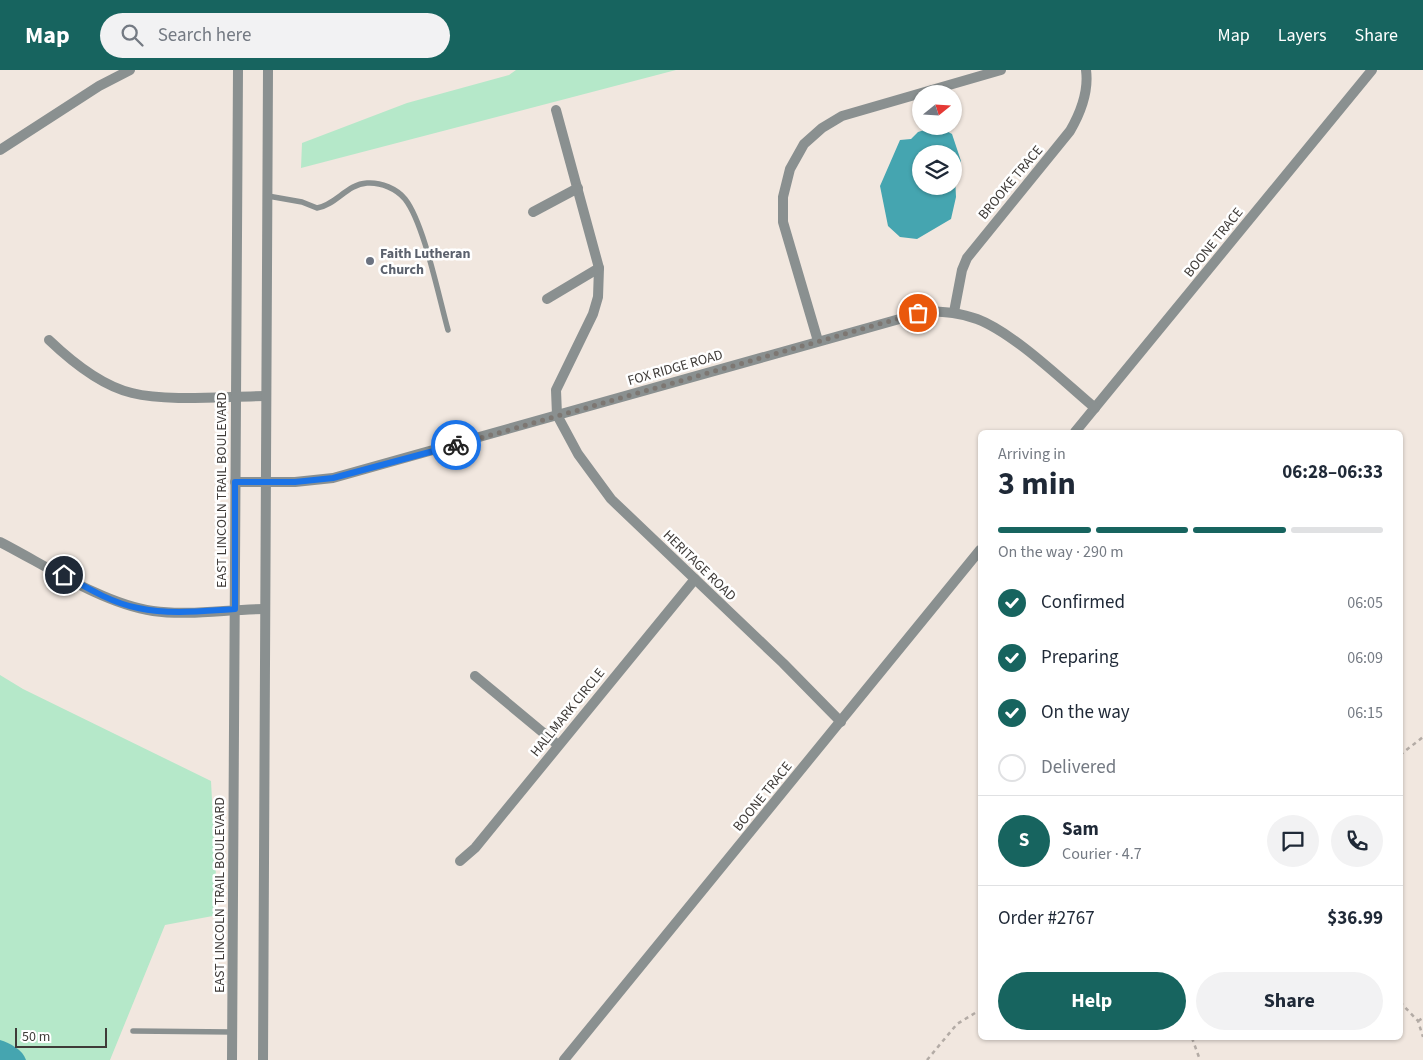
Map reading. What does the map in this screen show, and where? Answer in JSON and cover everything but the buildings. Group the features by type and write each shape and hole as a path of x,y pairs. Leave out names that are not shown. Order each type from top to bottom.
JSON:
{"street":[{"path":"0,150 99,86 130,70"},
{"name":"EAST LINCOLN TRAIL BOULEVARD","path":"232,1060 235,609 234,396 238,70"},
{"path":"263,1060 268,70"},
{"path":"818,341 783,222 783,197 790,169 804,144 822,128 842,116 1001,70"},
{"name":"BROOKE TRACE","path":"954,312 967,258 1070,131 1078,118 1088,81 1086,70"},
{"name":"BOONE TRACE","path":"1077,430 1372,70"},
{"path":"556,110 599,268 598,297 593,314 556,390 556,415"},
{"path":"533,212 578,188"},
{"path":"547,299 599,268"},
{"name":"FOX RIDGE ROAD","path":"235,482 333,478 928,311 954,312 977,319 1001,331 1095,408"},
{"path":"49,340 102,381 130,393 173,396 266,396"},
{"name":"HERITAGE ROAD","path":"556,415 578,454 611,499 841,722"},
{"path":"0,542 91,590 137,608 170,612 265,609"},
{"name":"BOONE TRACE","path":"564,1060 978,552"},
{"name":"HALLMARK CIRCLE","path":"460,861 475,848 558,744 695,579"},
{"path":"474,676 558,744"}],"lane":[{"path":"268,196 302,202 317,208 359,184 377,184 395,191 404,198 415,216 448,330"},
{"path":"133,1031 232,1032"}],"path":[{"path":"1403,753 1423,736"},
{"path":"1403,1005 1418,1021 1423,1037"},
{"path":"927,1060 957,1024 978,1011"},
{"path":"1418,1021 1423,1018"},
{"path":"1193,1040 1200,1060"}],"green space":[{"path":"516,70 676,70 301,168 302,143 407,103 509,75"},
{"path":"0,675 23,689 211,781 218,915 165,925 110,1060 0,1060"}],"water":[{"path":"915,135 952,135 956,145 912,145 912,195 956,195 951,219 917,239 900,237 888,226 880,186 900,140 911,139"},
{"path":"0,1040 16,1047 26,1060 0,1060"}],"way so far":[{"path":"456,445 918,313"}],"place":[{"name":"Faith Lutheran Church","path":"370,261"}],"route":[{"path":"64,575 91,590 137,608 170,612 235,609 235,482 295,482 333,478 456,445"}]}
